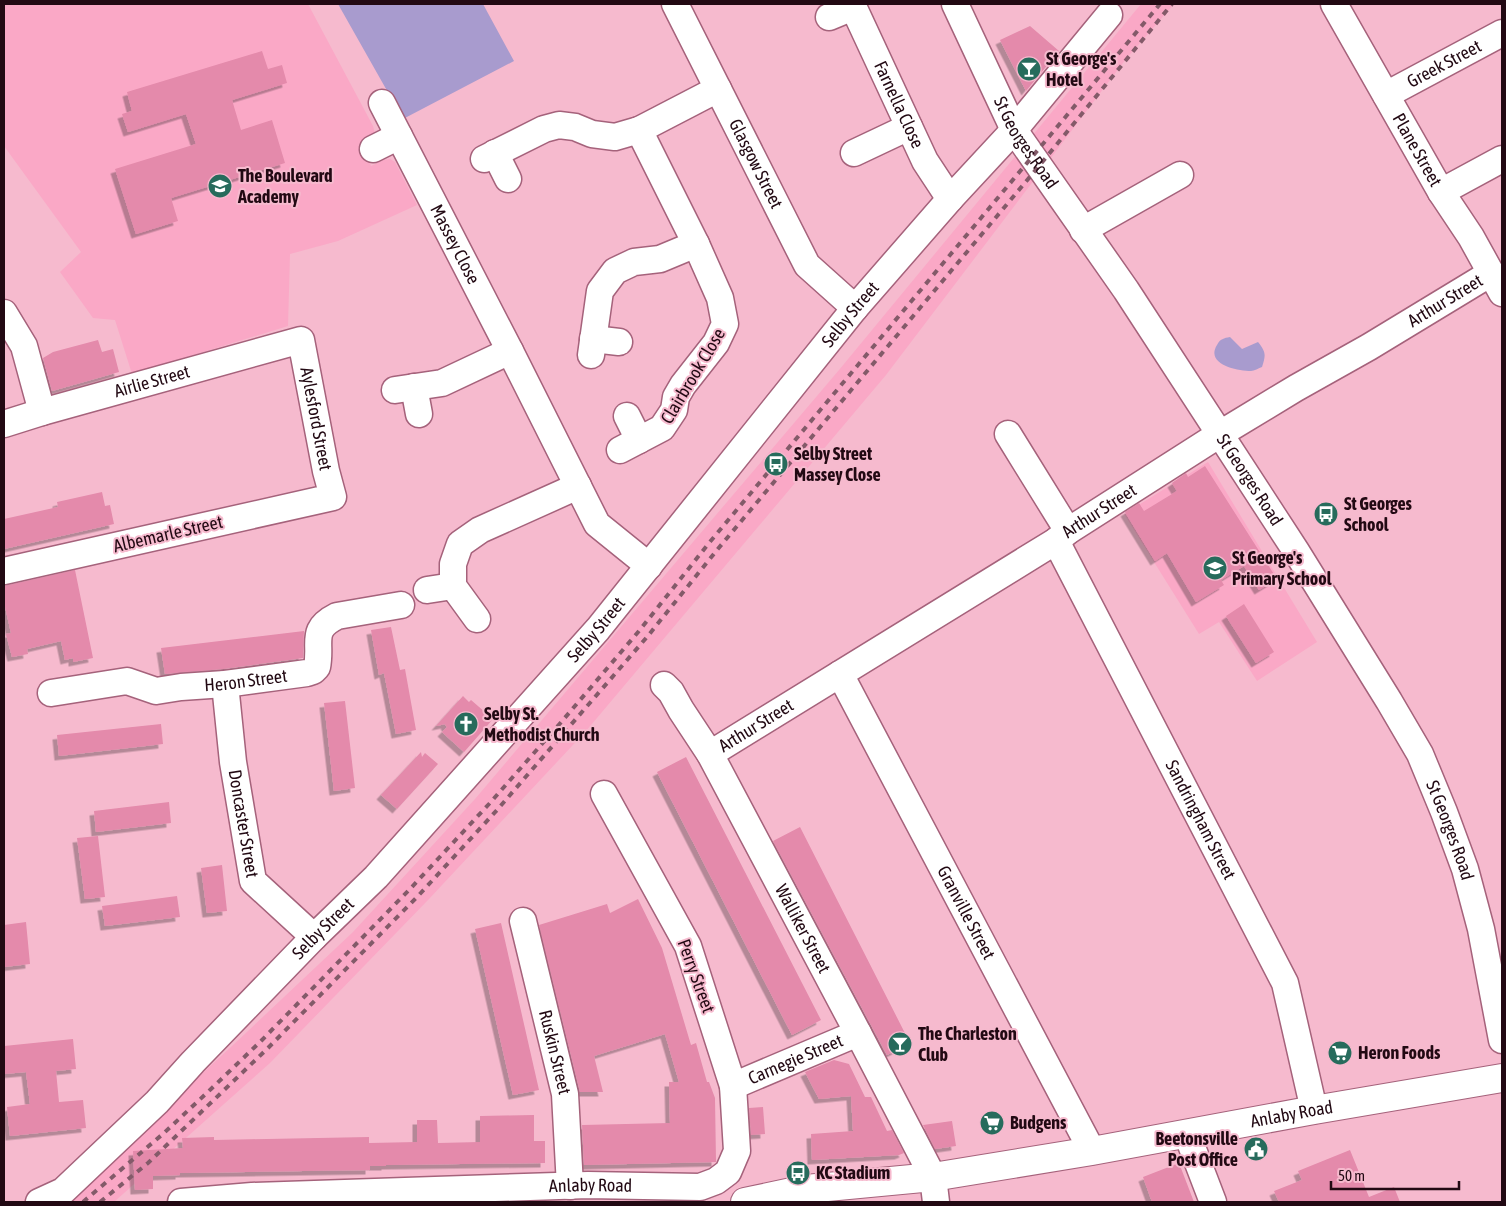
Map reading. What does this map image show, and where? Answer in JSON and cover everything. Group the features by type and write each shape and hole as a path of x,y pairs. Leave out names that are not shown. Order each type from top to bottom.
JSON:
{"main road":[{"name":"Anlaby Road","path":"839,1202 934,1190 1092,1151 1502,1078"},
{"name":"Anlaby Road","path":"745,1202 806,1189 934,1190"}],"street":[{"name":"Glasgow Street","path":"675,4 807,265 855,308"},
{"name":"St Georges Road","path":"955,4 1014,130 1126,290 1220,434 1301,559 1420,754 1465,869 1481,929 1502,1040"},
{"name":"Plane Street","path":"1334,4 1441,192 1471,237 1497,283"},
{"name":"Farnella Close","path":"829,17 853,5 925,161 950,199"},
{"name":"Selby Street","path":"39,1202 63,1191 157,1102 314,937 383,869 598,629 855,308 950,199 1014,130 1108,15"},
{"name":"Greek Street","path":"1386,95 1502,33"},
{"path":"508,179 490,156 544,129 559,125 575,127 592,134 615,137 639,130 718,90"},
{"name":"Massey Close","path":"382,103 597,524 649,566"},
{"path":"854,153 910,127"},
{"name":"Clairbrook Close","path":"627,416 630,445 662,428 674,410 676,397 683,385 716,343 725,324 720,298 696,244 639,130"},
{"path":"373,149 399,136"},
{"path":"1441,192 1502,158"},
{"path":"1083,230 1180,174"},
{"path":"620,342 592,347 600,291 616,270 634,262 660,259 696,244"},
{"name":"Arthur Street","path":"710,754 1062,536 1220,434 1296,388 1369,347 1497,283"},
{"path":"4,313 24,346 42,412"},
{"name":"Airlie Street","path":"4,424 301,340"},
{"name":"Aylesford Street","path":"301,340 332,496"},
{"path":"419,414 404,388 442,383 510,351"},
{"name":"Sandringham Street","path":"1008,434 1062,536 1285,983 1314,1110"},
{"path":"477,619 453,586 453,564 460,544 480,530 578,486"},
{"name":"Albemarle Street","path":"4,571 332,496"},
{"path":"427,590 453,586"},
{"name":"Heron Street","path":"51,693 127,681 156,691 307,673 317,667 318,635 328,620 337,616 401,605"},
{"name":"Granville Street","path":"840,674 1092,1151"},
{"name":"Doncaster Street","path":"225,684 233,762 253,880 314,937"},
{"name":"Walliker Street","path":"664,685 671,692 710,754 858,1033 934,1190"},
{"name":"Perry Street","path":"604,794 688,946 733,1086 736,1151 728,1172"},
{"name":"Ruskin Street","path":"523,921 565,1094 570,1186"},
{"name":"Carnegie Street","path":"733,1086 858,1033"},
{"path":"1187,1134 1212,1202"},
{"name":"Anlaby Road","path":"180,1202 252,1196 588,1185 700,1187 716,1181 728,1172"}],"shaded area":[{"name":"The Boulevard Academy","path":"4,4 308,4 373,126 375,134 363,144 371,166 383,160 390,159 395,162 417,205 338,241 290,254 288,326 132,374 115,320 93,318 60,272 81,252 4,146"},
{"path":"338,4 483,4 514,61 403,119"},
{"path":"1141,4 1174,4 1126,59 886,375 586,731 429,899 270,1063 114,1202 63,1202 353,932 475,799 839,370"},
{"path":"1230,337 1242,349 1258,342 1263,348 1264,354 1262,367 1252,371 1245,371 1231,368 1219,362 1214,352 1217,345 1222,339"},
{"name":"St George's Primary School","path":"1208,462 1317,642 1257,681 1219,622 1199,634 1124,514"}],"building":[{"name":"St George's Hotel","path":"1030,26 1059,51 1026,91 1000,40"},
{"path":"262,51 268,69 282,65 287,83 232,100 241,130 272,120 285,163 171,198 178,221 136,234 115,169 196,144 186,114 128,132 122,114 132,111 127,92"},
{"path":"98,340 102,352 113,349 119,372 52,391 43,358 53,352"},
{"path":"1205,466 1277,579 1259,590 1244,566 1221,580 1224,585 1196,602 1167,553 1155,561 1125,512 1139,503 1144,511 1177,491 1172,483 1186,473 1188,477"},
{"path":"102,492 105,506 110,505 114,524 4,549 4,519 58,507 57,502"},
{"path":"75,570 93,658 73,662 73,658 65,660 61,641 27,649 28,654 12,657 6,634 11,633 4,602 4,586"},
{"path":"1244,604 1274,652 1256,663 1226,616"},
{"path":"391,627 400,670 405,669 416,730 396,734 384,673 379,675 371,630"},
{"path":"304,631 303,658 223,669 165,674 161,648"},
{"name":"Selby St. Methodist Church","path":"463,696 469,702 471,700 493,719 464,752 442,732 447,727 446,724 436,726"},
{"path":"345,701 355,788 334,791 324,703"},
{"path":"161,724 163,744 59,756 57,735"},
{"path":"421,752 422,757 425,753 438,764 397,809 381,795"},
{"path":"686,757 821,1020 792,1035 657,772"},
{"path":"169,802 171,823 96,832 94,811"},
{"path":"800,827 910,1043 887,1055 773,841"},
{"path":"98,836 105,897 85,899 77,838"},
{"path":"222,865 227,911 207,913 201,868"},
{"path":"177,896 180,917 105,926 102,906"},
{"path":"638,899 662,948 691,1045 696,1043 707,1082 709,1082 715,1098 716,1162 584,1165 582,1125 670,1123 669,1082 679,1082 665,1034 594,1056 603,1092 580,1092 539,925 607,904 610,913"},
{"path":"26,922 30,964 4,967 4,925"},
{"path":"501,923 539,1090 513,1095 475,929"},
{"path":"73,1039 76,1069 56,1071 59,1102 83,1100 86,1128 10,1136 7,1107 30,1104 26,1072 4,1074 4,1046"},
{"path":"834,1060 849,1064 865,1097 871,1097 887,1131 892,1130 904,1153 899,1155 812,1160 811,1134 853,1131 851,1096 819,1099 805,1072"},
{"path":"763,1107 765,1134 751,1135 749,1108"},
{"path":"534,1115 534,1141 545,1141 545,1163 386,1165 370,1166 370,1170 180,1173 180,1175 153,1176 153,1189 135,1190 133,1151 183,1148 182,1138 214,1137 214,1140 369,1137 369,1143 417,1142 417,1120 437,1120 438,1143 480,1142 480,1116"},
{"path":"952,1121 956,1146 935,1149 923,1125"},
{"path":"1350,1150 1369,1197 1394,1187 1400,1202 1279,1202 1274,1191 1302,1180 1298,1171"},
{"path":"1179,1163 1194,1202 1152,1202 1143,1177"}],"railway":[{"path":"83,1202 164,1133 261,1041 410,889 489,804 639,631 709,543 1160,4"},
{"path":"100,1202 148,1163 268,1048 418,896 497,810 647,637 717,550 1039,166 1172,4"}],"place":[{"name":"St George's Hotel","path":"1029,69"},
{"name":"The Boulevard Academy","path":"220,186"},
{"name":"Selby Street Massey Close","path":"776,464"},
{"name":"St Georges School","path":"1326,514"},
{"name":"St George's Primary School","path":"1215,568"},
{"name":"Selby St. Methodist Church","path":"466,724"},
{"name":"The Charleston Club","path":"900,1044"},
{"name":"Heron Foods","path":"1340,1053"},
{"name":"Budgens","path":"992,1123"},
{"name":"Beetonsville Post Office","path":"1256,1149"},
{"name":"KC Stadium","path":"798,1173"}]}
